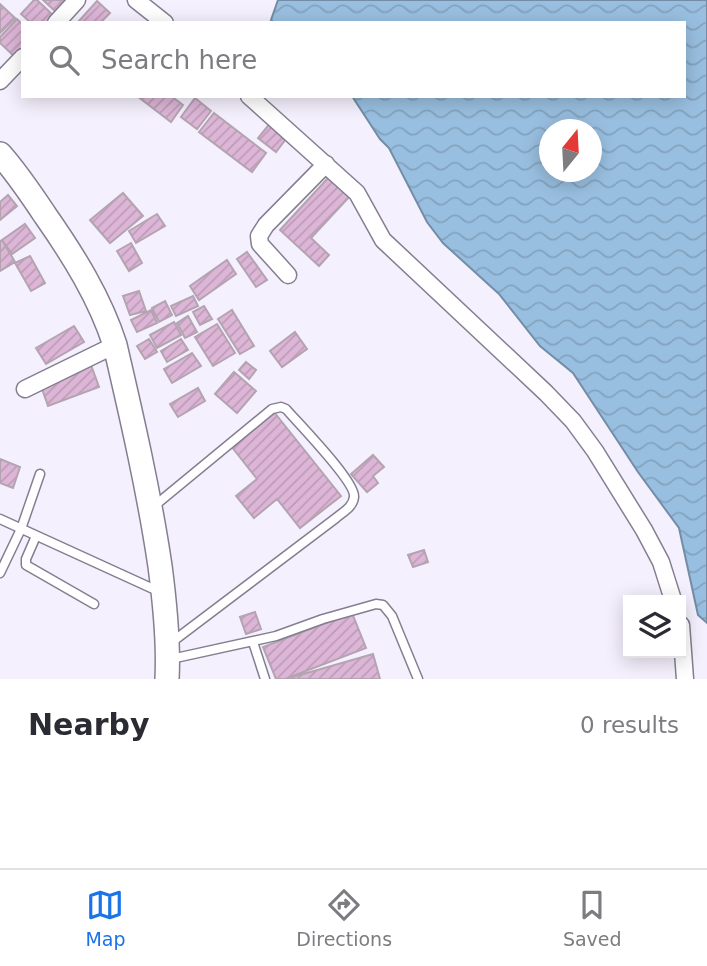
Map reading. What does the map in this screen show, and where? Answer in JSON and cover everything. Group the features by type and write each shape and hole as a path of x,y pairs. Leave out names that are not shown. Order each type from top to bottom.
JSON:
{"street":[{"path":"57,21 78,0"},
{"path":"136,0 162,21"},
{"path":"0,82 21,59"},
{"path":"251,98 357,194 383,240 573,421 644,530 660,562 671,595"},
{"path":"0,153 62,239 103,312 115,345 151,508 167,618 167,662"},
{"path":"288,275 260,244 259,236 266,225 326,164"},
{"path":"25,389 115,345"},
{"path":"683,658 685,679"}],"lane":[{"path":"151,508 272,410 281,407 286,409 354,489 351,505 167,662"},
{"path":"0,573 21,529 40,474"},
{"path":"0,519 163,593"},
{"path":"36,536 25,561 26,565 94,604"},
{"path":"167,662 276,636 366,606 383,604 393,617 418,679"},
{"path":"253,642 265,679"}],"water":[{"path":"278,0 707,0 707,623 698,615 679,528 638,472 573,373 540,346 499,294 443,243 427,222 389,148 353,98 686,98 686,21 271,20"}],"building":[{"path":"37,0 54,16 49,21 29,21 21,14"},
{"path":"43,0 68,0 56,12"},
{"path":"97,1 110,13 102,21 79,21"},
{"path":"0,4 15,18 0,33"},
{"path":"17,19 21,23 21,51 15,57 0,43 0,37"},
{"path":"140,98 174,98 183,105 171,122"},
{"path":"195,98 211,111 197,129 181,117"},
{"path":"214,113 266,153 252,172 199,132"},
{"path":"272,121 289,135 276,152 258,138"},
{"path":"329,177 350,196 311,238 329,255 319,266 280,230"},
{"path":"123,193 143,216 110,243 90,220"},
{"path":"8,195 17,206 0,220 0,202"},
{"path":"157,214 165,226 136,243 129,231"},
{"path":"25,224 35,238 12,254 2,240"},
{"path":"2,240 15,262 0,271 0,241"},
{"path":"131,243 142,263 129,271 117,251"},
{"path":"247,252 267,280 256,287 237,259"},
{"path":"30,256 45,283 31,291 15,263"},
{"path":"227,260 236,274 199,300 190,286"},
{"path":"139,291 146,311 130,315 123,296"},
{"path":"193,296 198,306 176,316 171,306"},
{"path":"165,301 172,315 159,322 152,308"},
{"path":"204,306 212,319 200,325 193,312"},
{"path":"151,310 157,323 137,332 131,320"},
{"path":"232,310 254,346 240,354 218,319"},
{"path":"188,316 197,332 185,338 177,323"},
{"path":"174,322 181,335 157,348 150,335"},
{"path":"217,324 235,353 213,366 195,337"},
{"path":"74,326 84,342 46,364 36,348"},
{"path":"295,332 307,349 282,367 270,351"},
{"path":"149,339 157,352 145,359 137,346"},
{"path":"181,339 188,350 167,362 161,351"},
{"path":"192,353 201,366 172,383 164,369"},
{"path":"246,362 256,370 249,379 239,370"},
{"path":"91,365 99,387 48,406 40,383"},
{"path":"234,372 256,391 237,413 215,394"},
{"path":"198,388 205,401 178,417 170,404"},
{"path":"274,412 341,496 300,528 277,499 254,518 236,496 257,479 231,446"},
{"path":"373,455 384,467 373,476 378,483 367,492 351,474"},
{"path":"0,459 20,467 13,488 0,483"},
{"path":"424,550 428,562 413,567 408,555"},
{"path":"255,612 261,629 246,634 240,617"},
{"path":"352,613 366,648 285,679 276,679 263,647"},
{"path":"373,654 380,679 286,679"}]}
